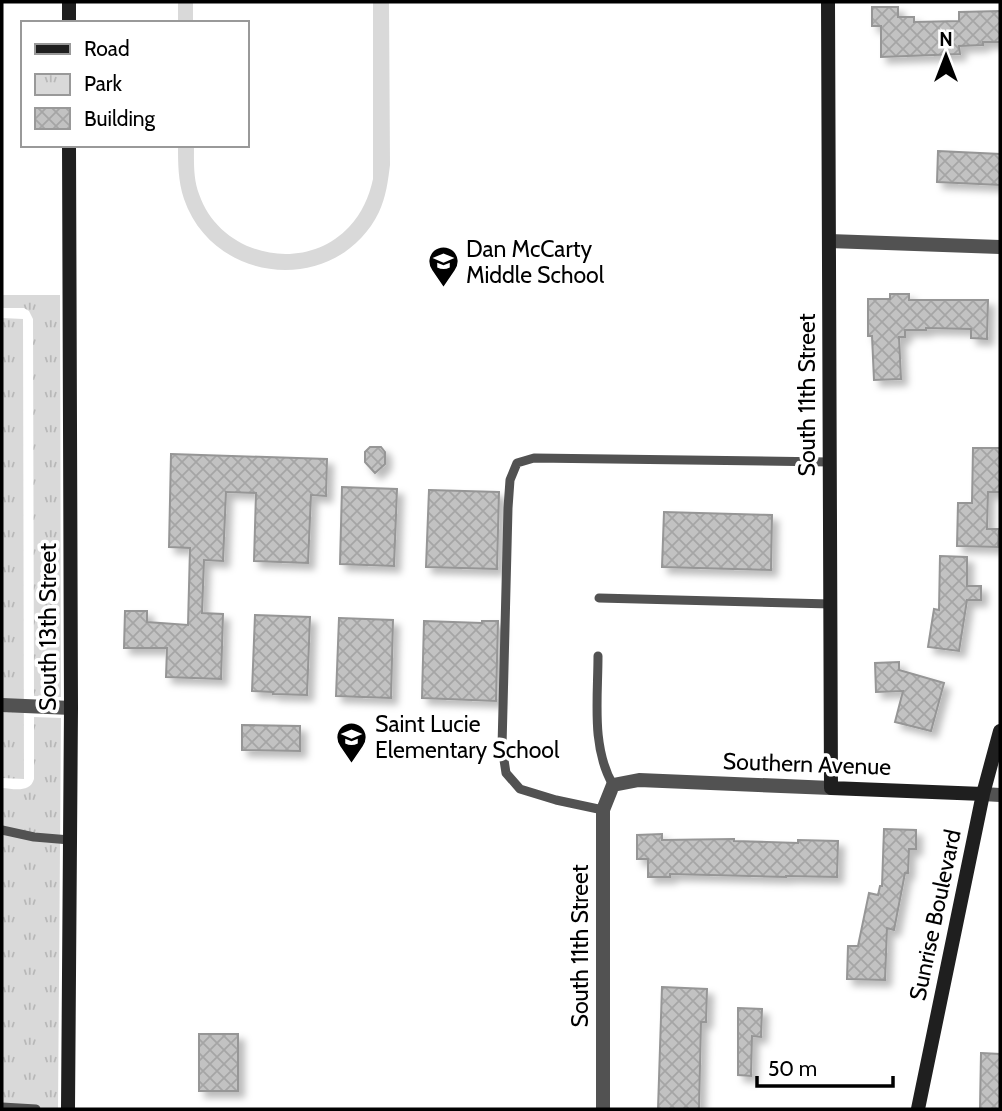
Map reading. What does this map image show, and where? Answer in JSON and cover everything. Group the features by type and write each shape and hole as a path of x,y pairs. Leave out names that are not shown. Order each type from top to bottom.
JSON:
{"street":[{"path":"69,2 69,21"},
{"name":"South 11th Street","path":"828,2 831,788"},
{"name":"South 13th Street","path":"68,1109 71,708 69,147"},
{"path":"829,241 1000,247"},
{"path":"2,705 71,708"},
{"name":"Sunrise Boulevard","path":"918,1109 982,794 1000,731"},
{"name":"Southern Avenue","path":"613,785 639,780 1000,795"},
{"name":"South 11th Street","path":"603,1109 603,810 613,785"}],"lane":[{"path":"603,810 520,789 506,773 502,747 508,508 510,480 517,463 534,458 830,462"},
{"path":"599,598 831,604"},
{"path":"598,656 599,749 606,773 613,785"},
{"path":"2,830 34,837 70,840"},
{"path":"2,1107 36,1109"}],"green space":[{"path":"178,2 193,2 193,21 178,21"},
{"path":"373,2 389,2 390,165 385,195 379,212 360,239 335,258 307,268 277,270 248,263 221,250 199,228 184,199 179,179 178,147 194,147 197,188 210,215 225,232 244,244 265,252 287,254 310,251 330,242 354,222 367,198 373,179"},
{"path":"2,295 60,295 61,697 34,696 33,319 24,308 2,308"},
{"path":"2,318 23,319 24,779 2,778"},
{"path":"34,717 61,718 58,1109 2,1109 2,788 25,788 34,779"}],"building":[{"path":"872,7 898,7 898,17 914,17 914,22 959,21 959,12 1000,11 1000,42 959,46 960,54 881,57 881,26 872,26"},
{"path":"938,151 1000,154 1000,185 937,182"},
{"path":"890,294 909,294 909,300 988,300 987,339 971,338 971,329 905,330 905,337 899,337 901,379 874,380 872,336 868,336 868,299 890,299"},
{"path":"370,447 381,447 385,452 385,464 375,473 365,462 365,452"},
{"path":"973,448 1000,448 1000,492 988,492 987,529 999,529 998,547 957,546 958,503 972,503"},
{"path":"171,454 327,459 326,496 311,495 308,563 254,561 256,493 226,492 223,561 204,560 202,613 223,614 221,679 166,677 167,648 124,648 125,611 147,611 147,622 188,625 190,548 169,547"},
{"path":"342,487 397,489 394,566 340,564"},
{"path":"429,490 499,492 497,569 426,567"},
{"path":"664,512 772,515 771,570 662,567"},
{"path":"940,556 967,557 967,586 981,586 981,600 967,600 959,651 928,647 934,609 939,610"},
{"path":"255,615 310,617 307,695 252,691"},
{"path":"339,618 393,620 391,698 336,696"},
{"path":"424,621 498,621 496,701 422,698"},
{"path":"899,662 899,670 944,683 931,731 895,722 903,691 876,692 875,663"},
{"path":"242,725 300,726 300,751 242,750"},
{"path":"884,829 916,830 916,849 909,849 908,873 905,873 894,930 887,928 885,980 847,979 848,946 858,946 869,893 878,895 882,886"},
{"path":"662,834 662,840 734,839 798,843 798,840 838,841 837,877 670,874 670,877 648,877 648,859 637,859 637,835"},
{"path":"662,987 707,989 706,1022 701,1022 699,1109 658,1109"},
{"path":"738,1008 762,1009 761,1037 752,1036 751,1076 738,1075"},
{"path":"199,1034 238,1034 238,1091 199,1091"},
{"path":"981,1053 1000,1054 1000,1109 980,1109"}],"place":[{"name":"Dan McCarty Middle School","path":"443,289"},
{"name":"Saint Lucie Elementary School","path":"352,764"}]}
